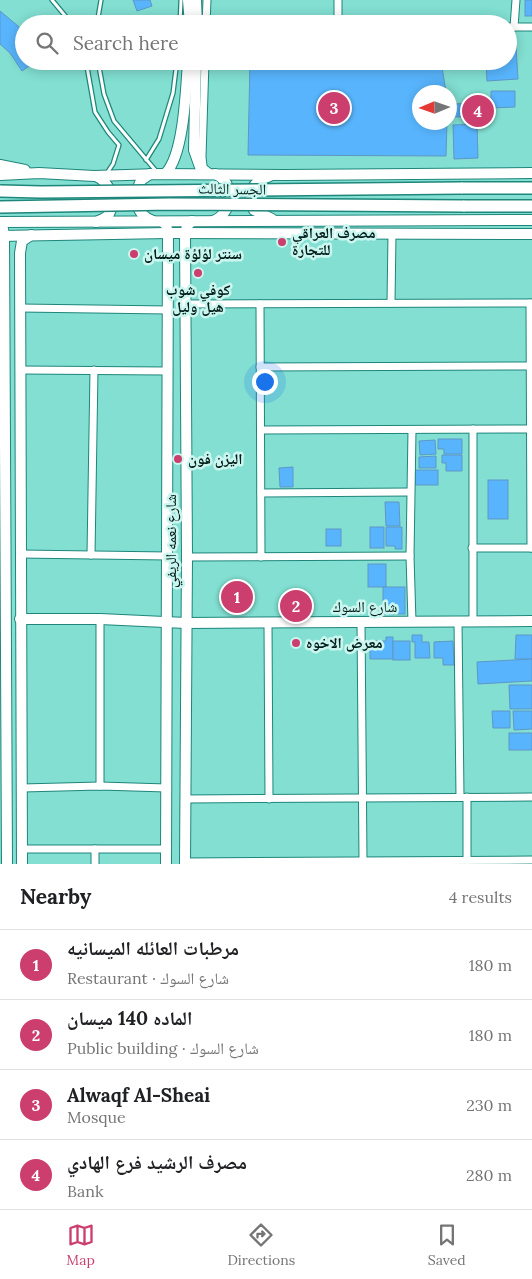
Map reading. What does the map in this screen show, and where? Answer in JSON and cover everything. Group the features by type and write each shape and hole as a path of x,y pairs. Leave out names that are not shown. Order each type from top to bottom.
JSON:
{"main road":[{"name":"الجسر الثالث","path":"0,190 51,192 532,188"},
{"name":"الجسر الثالث","path":"0,207 170,204 532,206"}],"street":[{"path":"188,0 189,15"},
{"path":"196,0 197,15"},
{"path":"206,15 207,0"},
{"path":"338,0 338,15"},
{"path":"513,15 516,0"},
{"path":"517,27 532,27"},
{"path":"162,222 148,220 140,212 136,199 141,180 172,167 178,145 187,70"},
{"path":"196,70 194,150 200,167 210,174 219,176 226,183 230,196 227,210 222,216 212,221"},
{"path":"205,70 202,161 203,166 210,174"},
{"path":"0,165 39,173"},
{"path":"0,175 39,173 100,176 159,174 532,173"},
{"path":"284,175 261,179 254,185 250,197 254,210 258,213 285,221"},
{"path":"92,222 105,218 109,214 112,200 108,185 100,176"},
{"path":"8,864 4,816 6,532 4,254 3,229 0,224 192,221 532,220"},
{"name":"شارع نعمه الريفي","path":"185,863 187,557 185,234 187,226 192,221"},
{"path":"68,222 69,234"},
{"name":"شارع نعمه الريفي","path":"162,222 166,225 168,233 166,864"},
{"path":"2,236 168,233 532,234"},
{"path":"392,234 392,303"},
{"path":"22,864 20,253 22,241 31,235"},
{"path":"4,254 6,246 12,243 18,245 20,253"},
{"path":"185,304 531,303 532,548 472,548"},
{"path":"260,304 261,557"},
{"path":"20,308 168,310"},
{"path":"260,367 531,366"},
{"path":"20,370 168,371"},
{"path":"90,555 94,370"},
{"path":"473,429 473,622"},
{"path":"261,430 531,429"},
{"path":"412,430 410,492 412,622"},
{"path":"261,493 410,492"},
{"path":"6,532 20,531"},
{"path":"20,554 168,556"},
{"path":"187,557 410,556"},
{"name":"شارع السوك","path":"20,619 100,619 167,623 532,621"},
{"path":"100,619 100,786"},
{"path":"361,622 363,861"},
{"path":"458,622 463,797 468,860"},
{"path":"268,623 269,798"},
{"path":"22,788 100,786 167,788"},
{"path":"185,799 532,797"},
{"path":"22,849 166,849"},
{"path":"94,849 95,864"},
{"path":"185,863 468,860 507,862 532,860"}],"lane":[{"path":"52,0 64,15"},
{"path":"99,15 102,0"},
{"path":"180,0 180,15"},
{"path":"88,70 95,112 119,145 113,164 100,176"},
{"path":"100,70 104,94 114,121 159,174"},
{"path":"146,160 159,139 173,93 176,70"}],"building":[{"path":"133,0 150,0 152,6 137,11"},
{"path":"525,0 532,0 532,16 525,16"},
{"path":"0,11 15,24 15,60 0,44"},
{"path":"517,62 518,79 487,81 486,70 517,70"},
{"path":"250,70 442,70 445,85 412,85 412,130 447,130 446,156 248,155"},
{"path":"491,91 515,91 515,107 491,108"},
{"path":"483,103 484,116 457,117 457,104"},
{"path":"477,124 478,158 454,159 453,130 457,130 457,125"},
{"path":"438,439 462,439 462,454 444,454 444,449 438,449"},
{"path":"435,440 436,454 420,455 419,441"},
{"path":"442,455 462,455 462,471 446,471 446,463 442,463"},
{"path":"436,456 436,468 419,468 419,457"},
{"path":"293,467 293,487 280,487 279,468"},
{"path":"415,470 438,470 438,485 415,485"},
{"path":"488,480 508,480 508,519 488,519"},
{"path":"385,502 399,502 400,526 386,526"},
{"path":"370,527 384,527 384,548 370,548"},
{"path":"386,527 402,527 402,549 395,549 395,546 386,546"},
{"path":"326,529 341,529 341,546 326,546"},
{"path":"368,564 386,564 386,587 368,587"},
{"path":"383,587 405,587 405,614 383,614"},
{"path":"412,635 422,635 422,642 429,642 430,658 415,658 415,642 412,642"},
{"path":"516,635 532,635 532,659 515,659"},
{"path":"386,637 393,637 393,659 370,659 370,641 386,641"},
{"path":"393,641 410,641 410,660 393,660"},
{"path":"453,641 454,665 443,665 443,658 434,658 434,642"},
{"path":"532,659 532,681 478,684 477,662"},
{"path":"509,685 532,685 532,709 510,709"},
{"path":"492,711 510,711 510,728 493,728"},
{"path":"513,711 532,711 532,729 514,730"},
{"path":"509,733 532,733 532,750 509,750"}],"place":[{"name":"Alwaqf Al-Sheai","path":"334,108"},
{"name":"مصرف الرشيد فرع الهادي","path":"478,111"},
{"name":"مصرف العراقي للتجارة","path":"282,242"},
{"name":"سنتر لؤلؤة ميسان","path":"134,254"},
{"name":"كوفي شوب هيل وليل","path":"198,273"},
{"name":"اليزن فون","path":"178,459"},
{"name":"مرطبات العائله الميسانيه","path":"237,597"},
{"name":"الماده 140 ميسان","path":"296,606"},
{"name":"معرض الاخوه","path":"296,643"}]}
